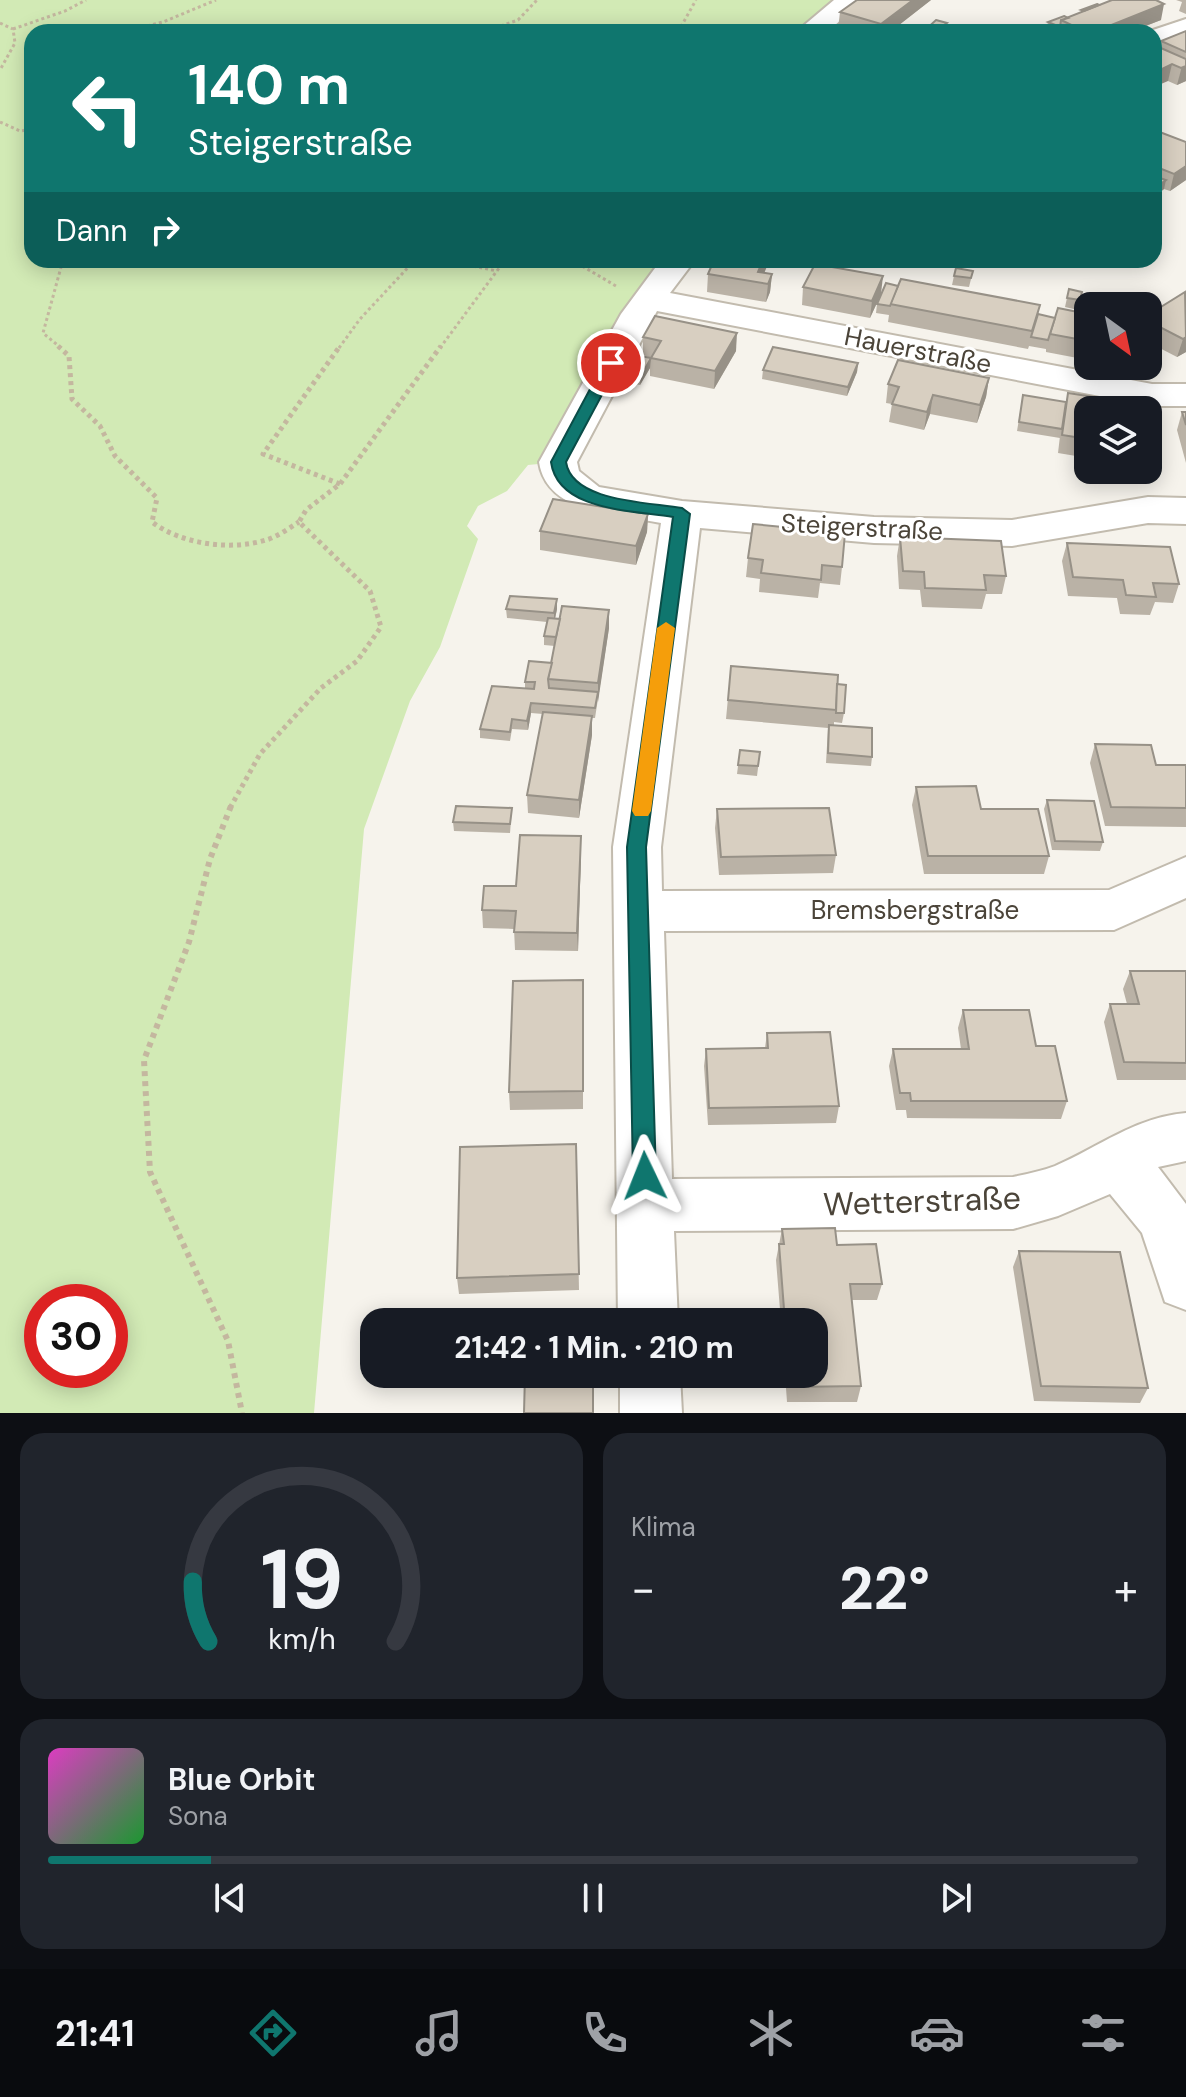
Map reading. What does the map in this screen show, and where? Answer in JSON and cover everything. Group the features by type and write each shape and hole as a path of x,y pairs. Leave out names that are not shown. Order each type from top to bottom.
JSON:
{"street":[{"path":"820,24 851,0"},
{"path":"1162,36 1186,27"},
{"path":"653,296 672,268"},
{"name":"Hauerstraße","path":"653,296 1152,395 1186,395"},
{"name":"Steigerstraße","path":"653,296 638,314 558,462 560,475 588,497 682,514 874,530 1012,533 1148,510 1186,511"},
{"path":"648,1308 637,847 682,514"},
{"name":"Bremsbergstraße","path":"637,911 1114,910 1186,876"},
{"name":"Wetterstraße","path":"646,1205 1013,1203 1050,1194 1148,1145 1186,1137"},
{"path":"1114,1162 1143,1188 1164,1214 1175,1240 1186,1282"},
{"path":"650,1388 651,1413"}],"path":[{"path":"27,24 86,0"},
{"path":"149,24 163,22 216,0"},
{"path":"507,24 518,20 537,0"},
{"path":"682,24 696,0"},
{"path":"0,23 13,29 24,25"},
{"path":"0,70 15,43 13,29"},
{"path":"0,122 24,130"},
{"path":"61,268 43,333 69,356 72,399 100,426 115,456 157,498 152,522 170,536 226,545 267,540 299,522 306,510 340,484 499,268"},
{"path":"340,484 263,454 360,319 408,268"},
{"path":"483,268 497,271"},
{"path":"585,268 615,286 653,296"},
{"path":"242,1413 228,1341 150,1172 144,1060 189,942 210,859 232,802 260,754 321,688 357,661 381,627 370,591 299,522"}],"green space":[{"path":"0,0 841,0 811,24 24,24 24,268 663,268 549,463 528,465 507,491 478,506 467,526 478,539 440,647 410,701 364,829 314,1413 0,1413"}],"building":[{"path":"857,0 913,0 881,24 840,12"},
{"path":"1112,0 1156,0 1164,4 1114,24 1069,24 1061,20"},
{"path":"1064,16 1068,18 1061,20 1060,24 1048,22"},
{"path":"1186,31 1186,52 1162,41"},
{"path":"1162,48 1186,59 1186,66 1181,68 1172,64 1162,69"},
{"path":"1162,133 1186,142 1186,166 1174,174 1162,169"},
{"path":"711,268 760,268 758,272 772,274 768,284 708,274"},
{"path":"813,268 838,268 883,276 872,301 803,287"},
{"path":"956,268 973,271 971,278 954,276"},
{"path":"901,279 1040,305 1032,331 890,304"},
{"path":"886,283 898,286 890,306 877,304"},
{"path":"1069,289 1082,292 1074,292 1074,299 1067,298"},
{"path":"1185,292 1186,337 1183,339 1162,328 1162,306"},
{"path":"1058,308 1074,311 1074,338 1050,334"},
{"path":"1038,314 1055,318 1048,340 1031,337"},
{"path":"655,316 737,333 715,371 651,358 661,341 643,337"},
{"path":"773,347 858,363 848,387 763,370"},
{"path":"624,353 651,358 641,376 613,370"},
{"path":"898,360 989,378 980,405 933,395 927,412 892,404 899,387 888,384"},
{"path":"1068,393 1088,396 1074,396 1074,437 1062,435"},
{"path":"1023,395 1066,402 1062,429 1019,422"},
{"path":"553,499 648,514 636,546 540,531"},
{"path":"753,524 845,533 842,567 822,565 821,580 761,573 763,560 748,558"},
{"path":"900,537 1001,541 1006,576 984,575 986,590 925,588 924,572 903,571"},
{"path":"1067,543 1170,547 1179,584 1153,583 1156,597 1126,595 1123,580 1073,577"},
{"path":"510,596 557,599 554,613 506,609"},
{"path":"562,606 609,610 598,683 548,679"},
{"path":"548,618 560,619 556,637 544,636"},
{"path":"529,661 552,663 549,688 598,692 595,708 531,703 527,721 512,719 510,732 480,729 492,686 534,689 535,682 525,682"},
{"path":"731,666 838,675 836,710 728,700"},
{"path":"837,684 846,685 844,713 836,713"},
{"path":"543,712 592,716 579,800 527,795"},
{"path":"829,725 872,728 872,757 828,753"},
{"path":"1095,744 1151,745 1156,765 1186,765 1186,808 1111,807"},
{"path":"740,750 760,752 758,766 738,765"},
{"path":"976,786 981,809 1038,809 1049,856 928,856 916,787"},
{"path":"1047,800 1094,801 1103,842 1055,841"},
{"path":"456,806 512,808 510,824 453,822"},
{"path":"829,808 836,855 721,857 717,809"},
{"path":"520,835 581,836 577,933 514,932 516,911 482,910 484,886 516,886"},
{"path":"1130,971 1186,971 1186,1063 1124,1062 1110,1004 1139,1004"},
{"path":"583,980 583,1091 509,1092 513,981"},
{"path":"963,1010 1029,1010 1036,1046 1055,1046 1067,1101 911,1101 910,1093 900,1093 893,1049 969,1049"},
{"path":"830,1032 839,1106 709,1108 706,1049 768,1048 767,1033"},
{"path":"576,1144 579,1274 457,1278 460,1147"},
{"path":"835,1228 837,1245 876,1244 882,1284 850,1284 861,1386 828,1386 828,1308 784,1308 779,1244 784,1244 782,1229"},
{"path":"1019,1251 1120,1252 1148,1388 1041,1386"},
{"path":"525,1388 593,1388 593,1413 524,1413"}],"slow traffic":[{"path":"641,811 666,628"}],"route":[{"path":"611,363 558,462 560,475 588,497 682,514 637,847 645,1176"}]}
